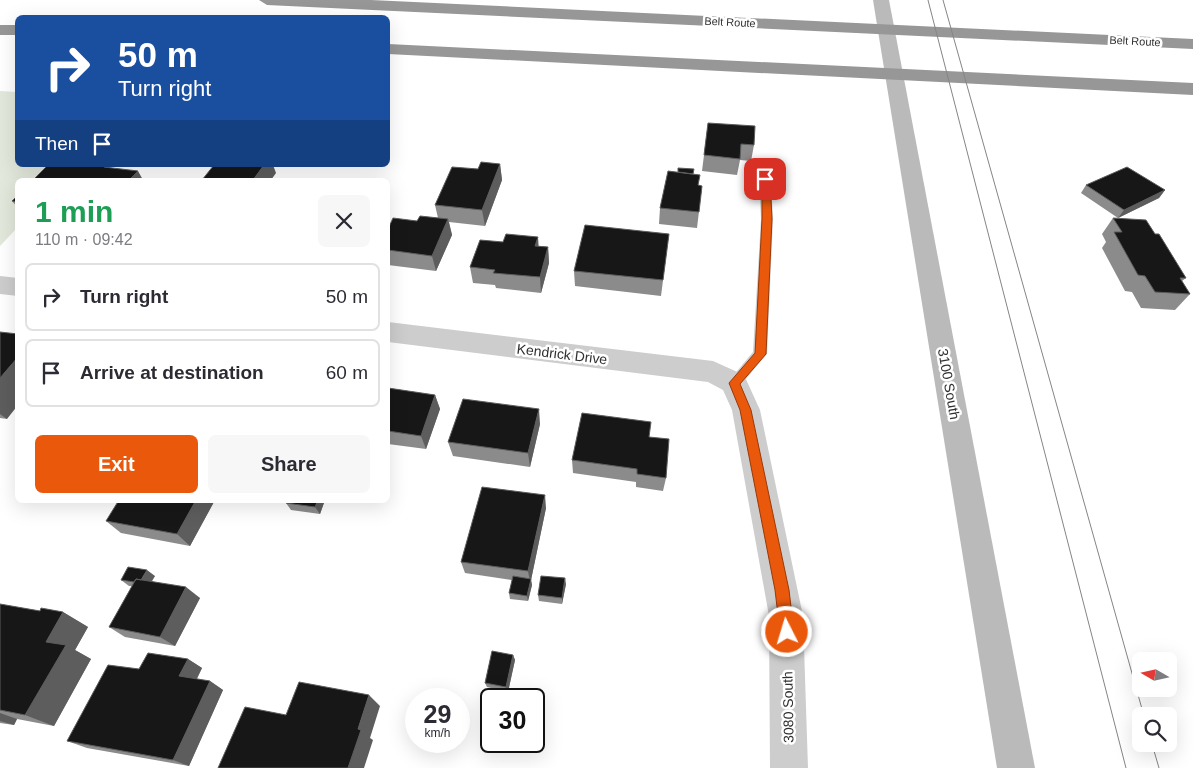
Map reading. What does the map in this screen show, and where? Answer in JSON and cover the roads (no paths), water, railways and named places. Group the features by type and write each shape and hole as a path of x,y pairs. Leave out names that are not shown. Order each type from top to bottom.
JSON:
{"highway":[{"name":"Belt Route","path":"267,0 1193,44"},
{"path":"0,30 15,30"},
{"path":"390,49 1193,89"}],"main road":[{"name":"3100 South","path":"882,0 1016,768"}],"street":[{"path":"0,285 15,287"},
{"name":"Kendrick Drive","path":"390,332 713,372 734,383"},
{"name":"3080 South","path":"734,383 746,410 786,616 789,768"}],"lane":[{"path":"734,383 760,354 767,219 765,179"}],"tram line":[{"path":"928,0 1126,768"},
{"path":"943,0 1141,707"},
{"path":"1154,752 1159,768"}]}
